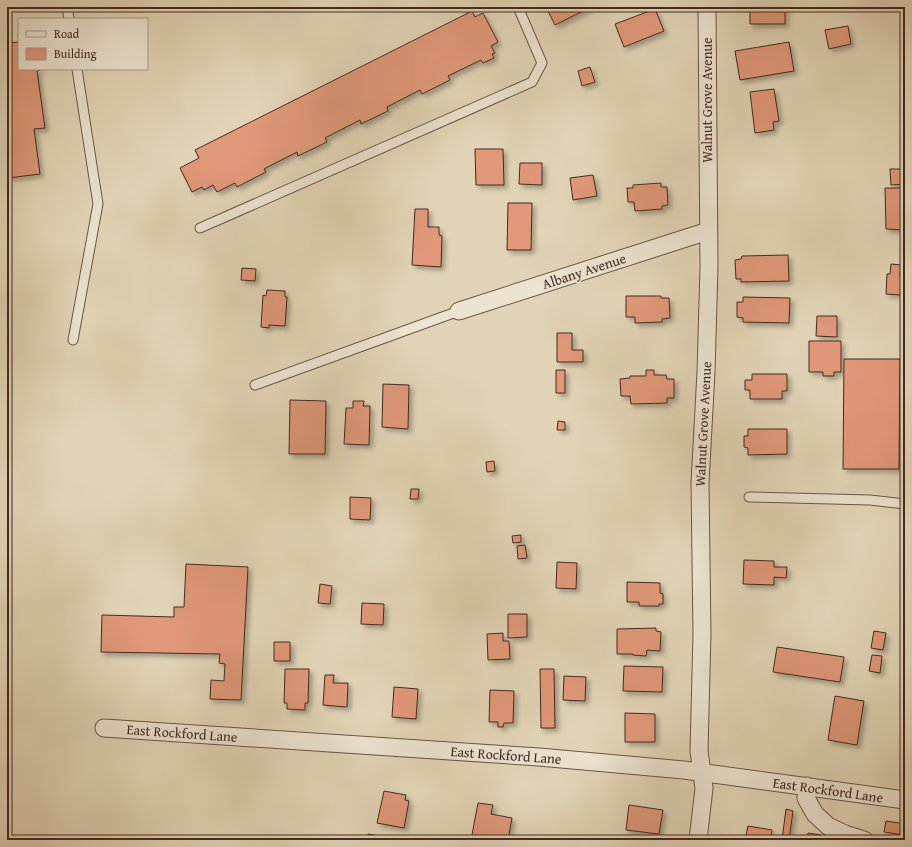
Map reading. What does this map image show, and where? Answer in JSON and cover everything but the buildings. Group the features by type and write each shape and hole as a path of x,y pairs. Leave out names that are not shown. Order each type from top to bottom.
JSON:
{"street":[{"name":"Walnut Grove Avenue","path":"698,840 704,788 699,751 702,634 700,483 706,372 709,267 707,7"},
{"name":"Albany Avenue","path":"459,312 708,231"},
{"name":"East Rockford Lane","path":"104,728 539,757 684,770 905,800"},
{"path":"807,786 806,798 815,814 828,826 845,834 864,840"}],"lane":[{"path":"67,7 69,18"},
{"path":"200,228 532,82 542,63 518,7"},
{"path":"73,340 98,204 77,70"},
{"path":"255,385 459,312"},
{"path":"749,497 870,500 905,504"}]}
